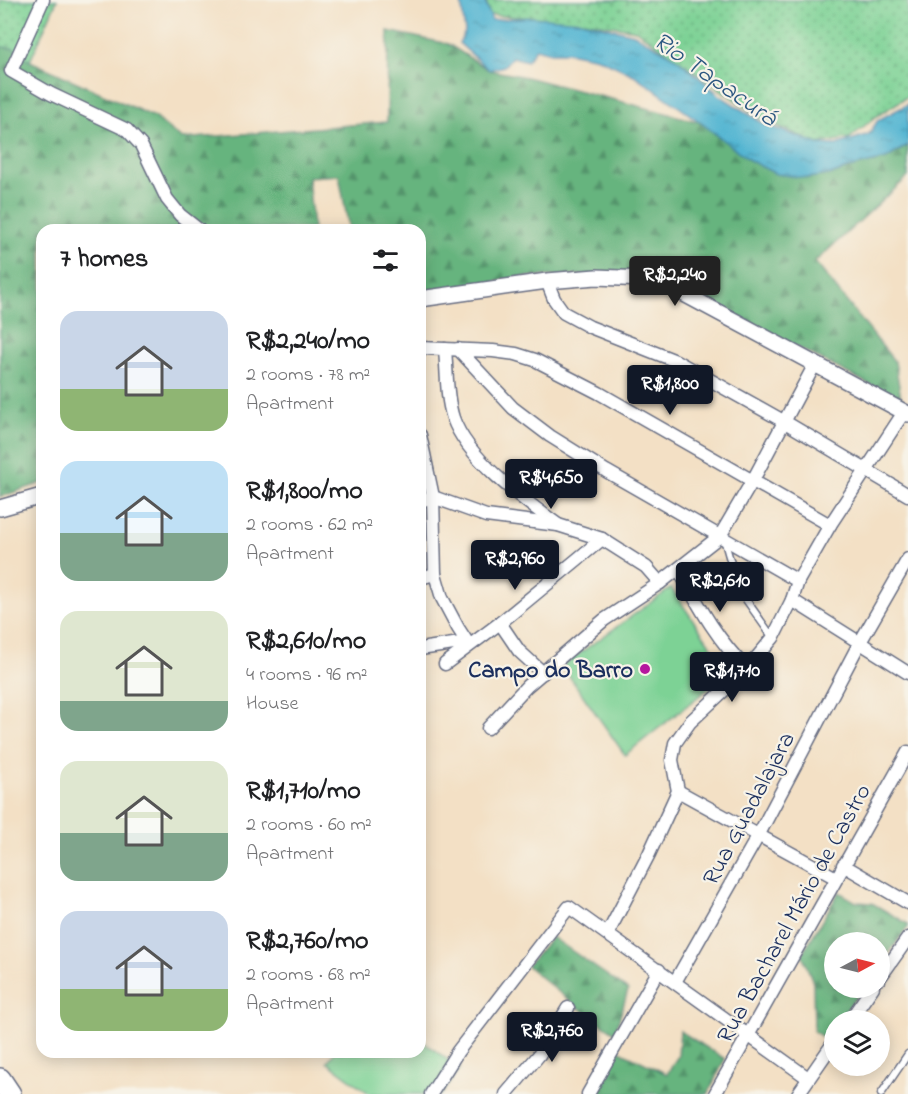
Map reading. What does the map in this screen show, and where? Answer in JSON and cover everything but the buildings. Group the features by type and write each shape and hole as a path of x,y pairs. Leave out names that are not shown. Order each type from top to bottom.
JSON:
{"highway":[{"path":"0,1079 10,1094"}],"street":[{"path":"43,0 11,71 59,98 127,130 141,145 167,199 180,215 191,224"},
{"path":"426,298 547,281 618,276 645,279 673,288 906,413 830,525 798,580 792,600 773,638 747,669 690,722 675,743 672,760 678,791 649,854 608,933"},
{"path":"547,281 564,313 590,327 676,362 785,422 908,495"},
{"path":"426,348 493,351 516,354 535,360 599,393 830,525"},
{"path":"452,349 453,418 466,440 482,461 517,496 558,525"},
{"path":"452,349 513,408 549,436 798,580"},
{"path":"488,728 527,686 604,620 722,538 815,364"},
{"path":"426,464 433,497 435,574 442,598 468,643"},
{"path":"426,499 433,497 486,516 558,525 602,539 646,567 660,583"},
{"path":"0,508 36,498"},
{"path":"445,664 468,643 500,623 602,539"},
{"name":"Rua Guadalajara","path":"675,982 758,836 859,644 908,559"},
{"path":"679,570 705,617 730,653 747,669"},
{"path":"426,576 435,574"},
{"path":"792,600 908,673"},
{"path":"500,623 519,651 543,673"},
{"path":"426,648 468,643"},
{"name":"Rua Bacharel Mário de Castro","path":"715,1094 908,752"},
{"path":"678,791 836,878"},
{"path":"843,865 908,903"},
{"path":"431,1094 458,1051 569,907 808,1078"},
{"path":"890,963 908,938"},
{"path":"588,1094 659,970"},
{"path":"506,1094 539,1055 568,1008"},
{"path":"798,1094 824,1056"}],"lane":[{"path":"722,538 742,594 773,638"},
{"path":"881,1094 908,1054"}],"green space":[{"path":"0,0 57,0 30,61 13,48 0,47"},
{"path":"486,0 908,0 908,96 874,118 850,138 818,144 762,119 636,30 589,22 489,15"},
{"path":"388,31 448,44 489,70 526,77 700,122 751,161 808,178 833,174 886,159 908,145 908,177 815,262 895,362 901,398 888,394 653,273 518,277 426,298 426,224 348,224 339,175 308,177 313,224 36,224 36,485 0,497 0,47 13,48 30,61 154,117 182,139 387,122"},
{"name":"Campo do Barro","path":"671,588 729,672 625,755 562,666"},
{"path":"839,892 856,902 872,903 908,924 890,951 890,932 824,932 824,998 856,998 847,1010 824,1010 824,1038 814,1031 813,982 802,954"},
{"path":"552,937 628,990 615,1033 572,1003 527,966"},
{"path":"680,1031 725,1059 708,1094 590,1094 618,1050 667,1074 678,1056"},
{"path":"426,1044 460,1069 442,1094 370,1094 327,1062 330,1058 426,1058"}],"water":[{"path":"461,0 484,0 492,20 532,17 581,21 634,34 676,58 722,97 764,124 818,144 836,145 869,134 878,120 908,104 908,145 886,159 833,174 808,178 776,174 751,161 634,75 598,58 536,48 527,61 512,57 504,66 489,70 459,43 465,32"}],"place":[{"name":"Campo do Barro","path":"645,669"}],"water label":[{"name":"Rio Tapacurá","path":"716,78"}]}
